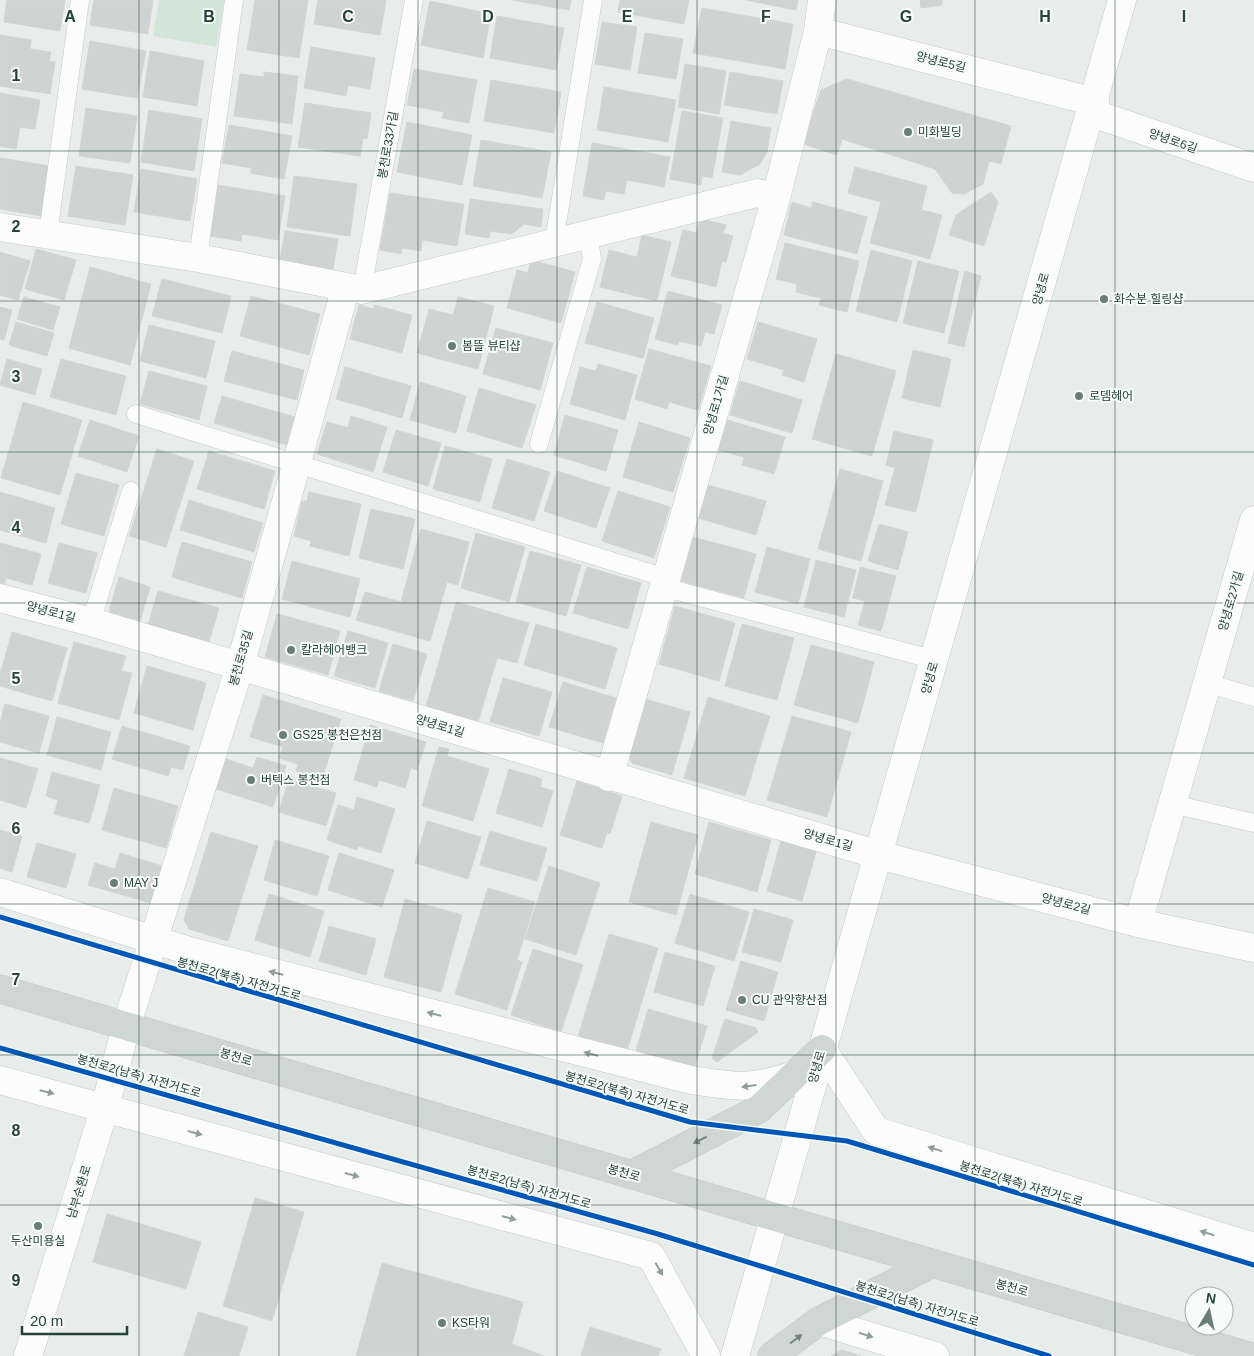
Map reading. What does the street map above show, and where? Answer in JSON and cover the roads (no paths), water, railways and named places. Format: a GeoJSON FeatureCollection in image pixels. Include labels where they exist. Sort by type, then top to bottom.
{"type":"FeatureCollection","features":[{"type":"Feature","properties":{"kind":"main road","name":"봉천로"},"geometry":{"type":"LineString","coordinates":[[0,989],[1248,1356]]}},
{"type":"Feature","properties":{"kind":"main road"},"geometry":{"type":"LineString","coordinates":[[630,1175],[759,1109],[822,1049]]}},
{"type":"Feature","properties":{"kind":"main road"},"geometry":{"type":"LineString","coordinates":[[772,1356],[819,1322],[931,1264]]}},
{"type":"Feature","properties":{"kind":"street"},"geometry":{"type":"LineString","coordinates":[[818,31],[822,0]]}},
{"type":"Feature","properties":{"kind":"street","name":"양녕로"},"geometry":{"type":"LineString","coordinates":[[736,1356],[822,1049],[1093,108],[1122,0]]}},
{"type":"Feature","properties":{"kind":"street","name":"양녕로5길"},"geometry":{"type":"LineString","coordinates":[[818,31],[1093,108]]}},
{"type":"Feature","properties":{"kind":"street","name":"양녕로1가길"},"geometry":{"type":"LineString","coordinates":[[609,776],[776,198],[818,31]]}},
{"type":"Feature","properties":{"kind":"street","name":"양녕로6길"},"geometry":{"type":"LineString","coordinates":[[1093,108],[1254,168]]}},
{"type":"Feature","properties":{"kind":"street"},"geometry":{"type":"LineString","coordinates":[[0,227],[198,258],[354,288],[757,193],[776,198]]}},
{"type":"Feature","properties":{"kind":"street","name":"봉천로35길"},"geometry":{"type":"LineString","coordinates":[[126,1027],[240,666],[297,463],[354,288]]}},
{"type":"Feature","properties":{"kind":"street","name":"양녕로2가길"},"geometry":{"type":"LineString","coordinates":[[1138,923],[1254,520]]}},
{"type":"Feature","properties":{"kind":"street","name":"양녕로1길"},"geometry":{"type":"LineString","coordinates":[[0,598],[91,622],[879,855]]}},
{"type":"Feature","properties":{"kind":"street","name":"양녕로2길"},"geometry":{"type":"LineString","coordinates":[[879,855],[1138,923],[1254,948]]}},
{"type":"Feature","properties":{"kind":"street"},"geometry":{"type":"LineString","coordinates":[[0,892],[193,952],[691,1080],[741,1088],[774,1083],[796,1074]]}},
{"type":"Feature","properties":{"kind":"street","name":"남부순환로"},"geometry":{"type":"LineString","coordinates":[[28,1356],[105,1107],[126,1027]]}},
{"type":"Feature","properties":{"kind":"street"},"geometry":{"type":"LineString","coordinates":[[822,1049],[876,1131],[1254,1247]]}},
{"type":"Feature","properties":{"kind":"street"},"geometry":{"type":"LineString","coordinates":[[0,1080],[651,1256],[706,1356]]}},
{"type":"Feature","properties":{"kind":"street"},"geometry":{"type":"LineString","coordinates":[[819,1322],[935,1356]]}},
{"type":"Feature","properties":{"kind":"lane"},"geometry":{"type":"LineString","coordinates":[[48,234],[80,0]]}},
{"type":"Feature","properties":{"kind":"lane"},"geometry":{"type":"LineString","coordinates":[[198,258],[234,0]]}},
{"type":"Feature","properties":{"kind":"lane","name":"봉천로33가길"},"geometry":{"type":"LineString","coordinates":[[354,288],[414,0]]}},
{"type":"Feature","properties":{"kind":"lane"},"geometry":{"type":"LineString","coordinates":[[554,242],[593,0]]}},
{"type":"Feature","properties":{"kind":"lane"},"geometry":{"type":"LineString","coordinates":[[539,444],[592,259],[588,234]]}},
{"type":"Feature","properties":{"kind":"lane"},"geometry":{"type":"LineString","coordinates":[[136,414],[297,463],[665,583],[935,660]]}},
{"type":"Feature","properties":{"kind":"lane"},"geometry":{"type":"LineString","coordinates":[[91,622],[131,491]]}},
{"type":"Feature","properties":{"kind":"lane"},"geometry":{"type":"LineString","coordinates":[[1208,683],[1254,697]]}},
{"type":"Feature","properties":{"kind":"lane"},"geometry":{"type":"LineString","coordinates":[[1172,804],[1254,823]]}},
{"type":"Feature","properties":{"kind":"place","name":"미화빌딩"},"geometry":{"type":"Point","coordinates":[908,132]}},
{"type":"Feature","properties":{"kind":"place","name":"화수분 힐링샵"},"geometry":{"type":"Point","coordinates":[1104,299]}},
{"type":"Feature","properties":{"kind":"place","name":"봄뜰 뷰티샵"},"geometry":{"type":"Point","coordinates":[452,346]}},
{"type":"Feature","properties":{"kind":"place","name":"로뎀헤어"},"geometry":{"type":"Point","coordinates":[1079,396]}},
{"type":"Feature","properties":{"kind":"place","name":"칼라헤어뱅크"},"geometry":{"type":"Point","coordinates":[291,650]}},
{"type":"Feature","properties":{"kind":"place","name":"GS25 봉천은천점"},"geometry":{"type":"Point","coordinates":[283,735]}},
{"type":"Feature","properties":{"kind":"place","name":"버텍스 봉천점"},"geometry":{"type":"Point","coordinates":[251,780]}},
{"type":"Feature","properties":{"kind":"place","name":"MAY J"},"geometry":{"type":"Point","coordinates":[114,883]}},
{"type":"Feature","properties":{"kind":"place","name":"CU 관악향산점"},"geometry":{"type":"Point","coordinates":[742,1000]}},
{"type":"Feature","properties":{"kind":"place","name":"두산미용실"},"geometry":{"type":"Point","coordinates":[38,1226]}},
{"type":"Feature","properties":{"kind":"place","name":"KS타워"},"geometry":{"type":"Point","coordinates":[442,1323]}}]}
